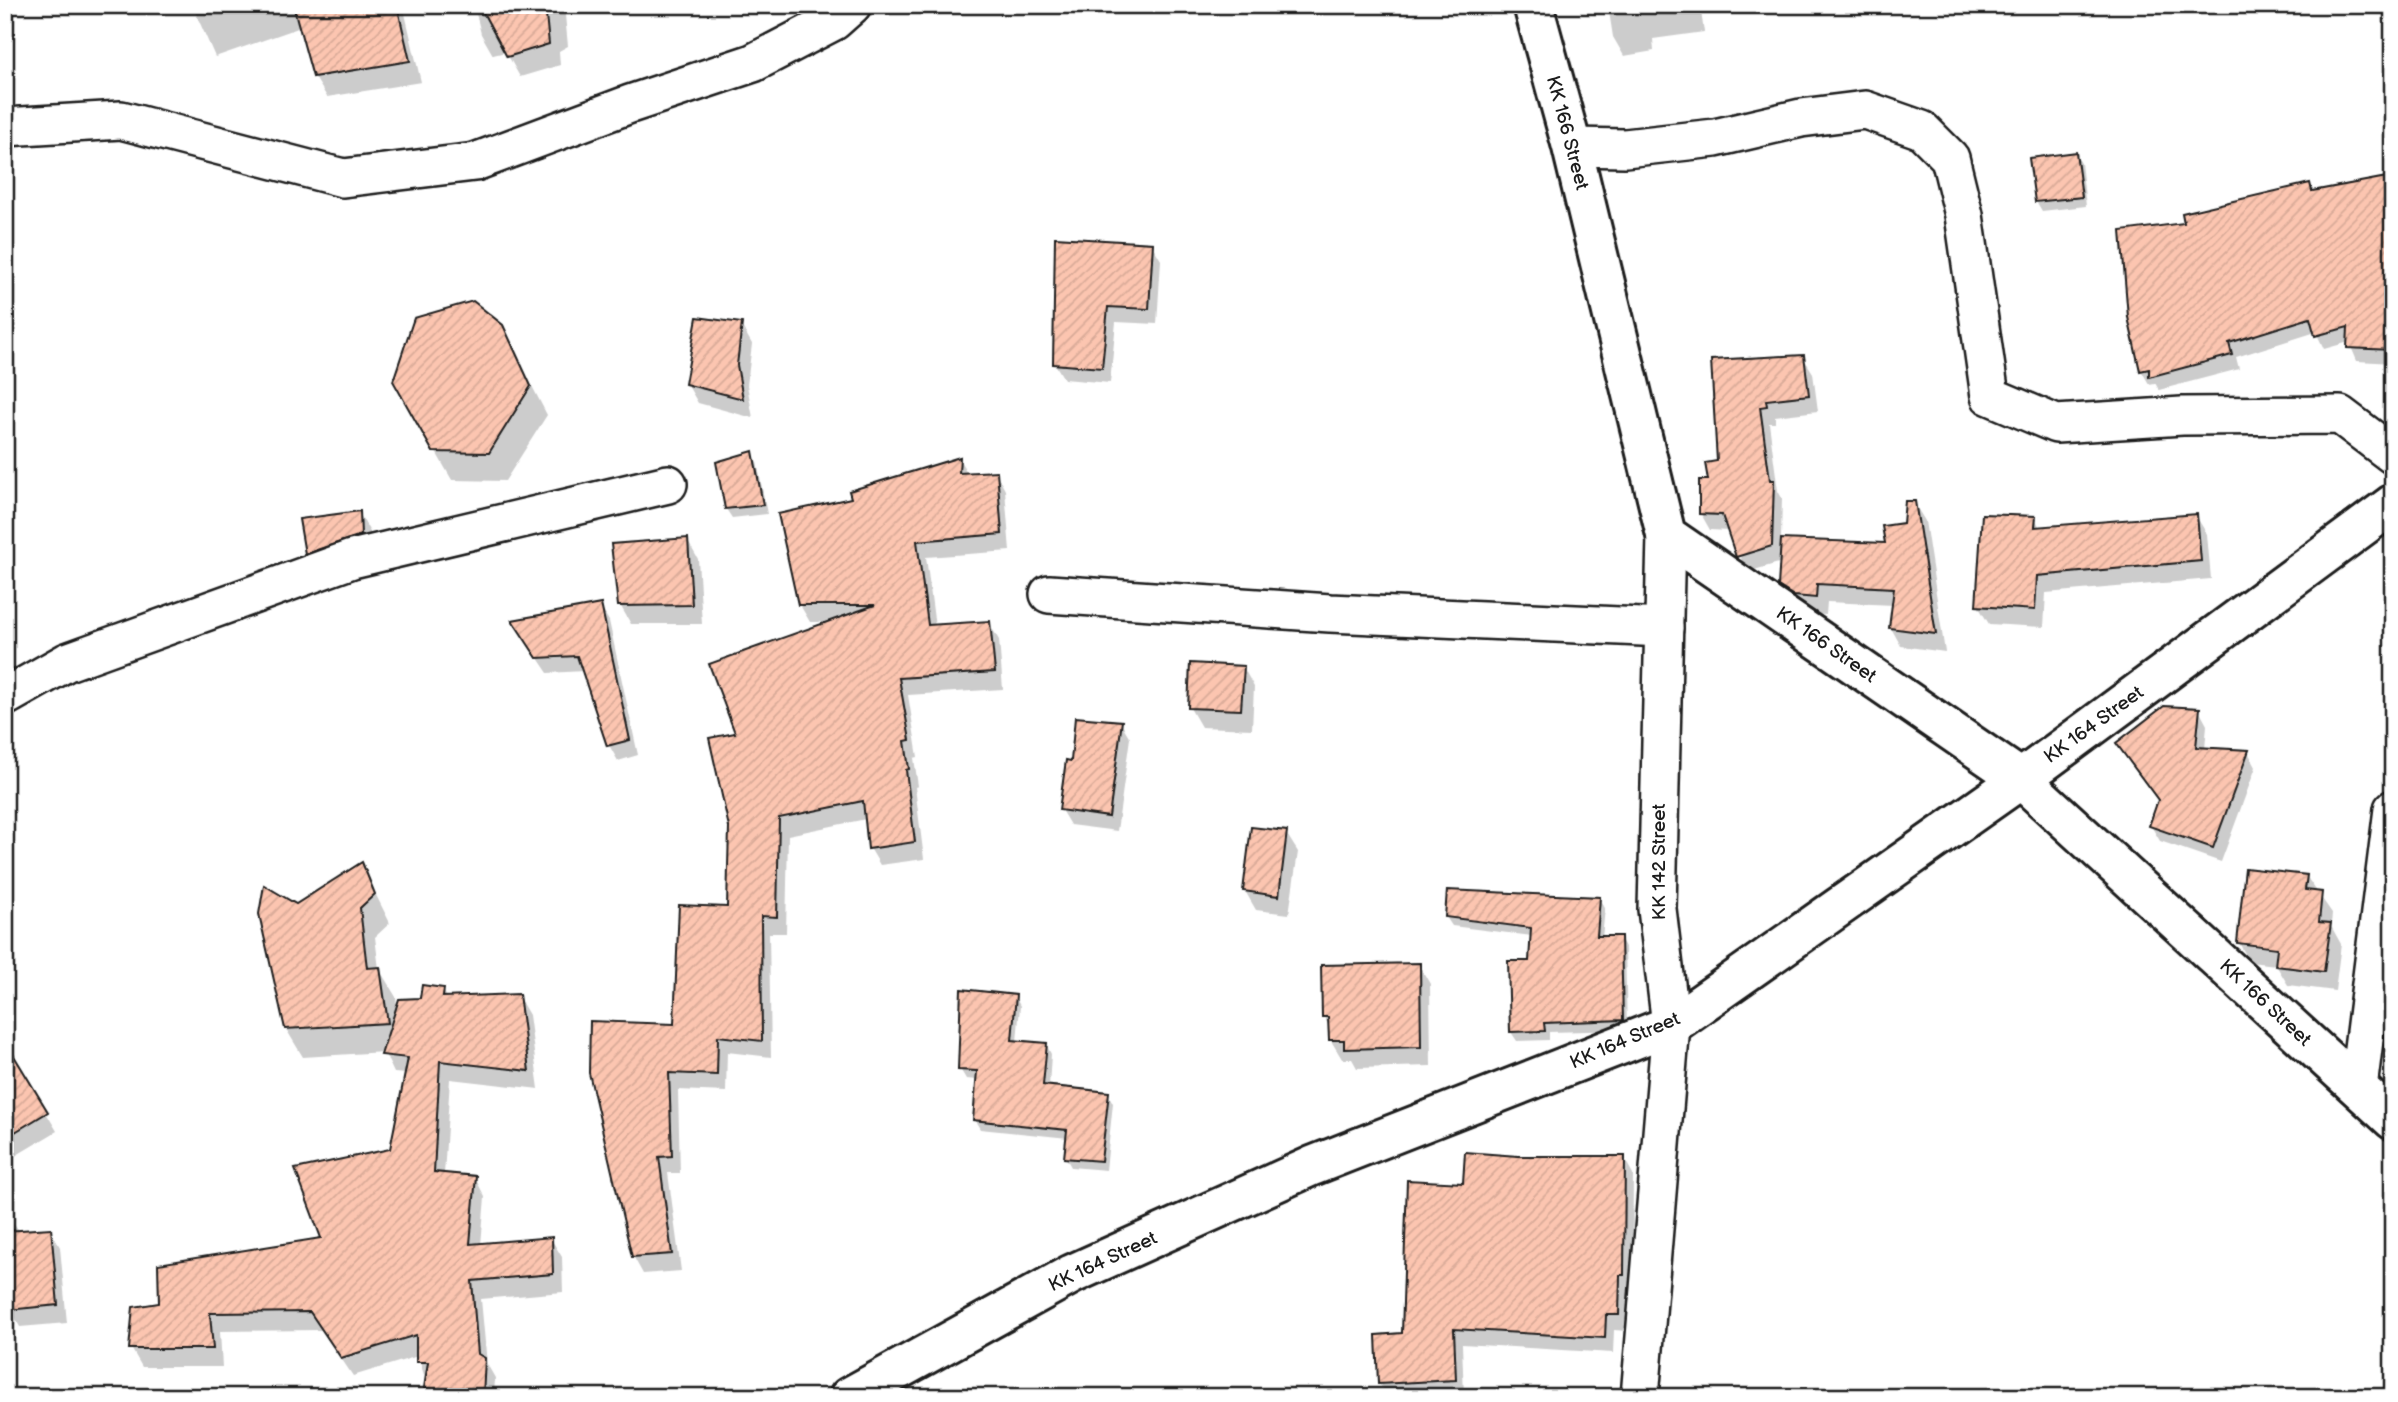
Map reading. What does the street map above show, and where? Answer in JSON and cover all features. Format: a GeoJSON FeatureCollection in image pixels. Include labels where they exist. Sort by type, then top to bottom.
{"type":"FeatureCollection","features":[{"type":"Feature","properties":{"kind":"main road","name":"KK 166 Street"},"geometry":{"type":"LineString","coordinates":[[1533,5],[1572,148],[1666,535],[2021,779],[2393,1120]]}},
{"type":"Feature","properties":{"kind":"main road","name":"KK 164 Street"},"geometry":{"type":"LineString","coordinates":[[849,1397],[1072,1274],[1312,1166],[1671,1026],[2021,779],[2393,504]]}},
{"type":"Feature","properties":{"kind":"street"},"geometry":{"type":"LineString","coordinates":[[5,127],[121,120],[343,178],[475,163],[630,104],[753,63],[834,21],[852,5]]}},
{"type":"Feature","properties":{"kind":"street"},"geometry":{"type":"LineString","coordinates":[[1572,148],[1625,148],[1715,138],[1801,118],[1865,110],[1922,130],[1950,158],[1953,169],[1964,215],[1990,396],[2056,424],[2182,416],[2340,415],[2393,455]]}},
{"type":"Feature","properties":{"kind":"street"},"geometry":{"type":"LineString","coordinates":[[5,697],[67,662],[352,559],[668,484]]}},
{"type":"Feature","properties":{"kind":"street","name":"KK 142 Street"},"geometry":{"type":"LineString","coordinates":[[1640,1397],[1671,1026],[1657,909],[1666,535]]}},
{"type":"Feature","properties":{"kind":"street"},"geometry":{"type":"LineString","coordinates":[[1049,594],[1330,613],[1664,628]]}},
{"type":"Feature","properties":{"kind":"street"},"geometry":{"type":"LineString","coordinates":[[2358,1088],[2393,809]]}},
{"type":"Feature","properties":{"kind":"building"},"geometry":{"type":"Polygon","coordinates":[[[293,5],[397,5],[410,61],[313,77],[293,5]]]}},
{"type":"Feature","properties":{"kind":"building"},"geometry":{"type":"Polygon","coordinates":[[[479,5],[545,5],[549,44],[507,57],[479,5]]]}},
{"type":"Feature","properties":{"kind":"building"},"geometry":{"type":"Polygon","coordinates":[[[2076,152],[2082,197],[2035,202],[2029,158],[2076,152]]]}},
{"type":"Feature","properties":{"kind":"building"},"geometry":{"type":"Polygon","coordinates":[[[2387,177],[2393,207],[2393,350],[2347,348],[2348,327],[2315,336],[2310,318],[2229,343],[2232,355],[2149,377],[2149,369],[2140,371],[2128,317],[2121,231],[2184,223],[2182,213],[2310,183],[2312,191],[2387,177]]]}},
{"type":"Feature","properties":{"kind":"building"},"geometry":{"type":"Polygon","coordinates":[[[1055,237],[1153,243],[1149,309],[1108,307],[1102,368],[1053,364],[1055,237]]]}},
{"type":"Feature","properties":{"kind":"building"},"geometry":{"type":"Polygon","coordinates":[[[473,301],[503,325],[531,386],[489,453],[433,452],[393,381],[414,318],[473,301]]]}},
{"type":"Feature","properties":{"kind":"building"},"geometry":{"type":"Polygon","coordinates":[[[697,317],[742,323],[737,365],[743,399],[685,384],[697,317]]]}},
{"type":"Feature","properties":{"kind":"building"},"geometry":{"type":"Polygon","coordinates":[[[1804,355],[1809,395],[1766,400],[1767,406],[1760,407],[1770,480],[1774,480],[1772,546],[1736,557],[1722,515],[1699,514],[1699,480],[1708,480],[1705,463],[1717,461],[1711,360],[1804,355]]]}},
{"type":"Feature","properties":{"kind":"building"},"geometry":{"type":"Polygon","coordinates":[[[753,451],[763,505],[725,509],[716,462],[753,451]]]}},
{"type":"Feature","properties":{"kind":"building"},"geometry":{"type":"Polygon","coordinates":[[[960,457],[959,473],[997,471],[1002,534],[917,541],[928,625],[990,621],[995,672],[899,678],[910,740],[905,741],[909,769],[906,770],[915,842],[868,849],[863,801],[779,818],[777,917],[761,916],[762,1041],[718,1036],[717,1075],[669,1073],[672,1156],[659,1157],[672,1254],[632,1257],[589,1073],[590,1021],[674,1024],[679,905],[727,907],[729,827],[709,738],[735,733],[709,664],[875,605],[798,605],[778,514],[851,498],[849,491],[960,457]]]}},
{"type":"Feature","properties":{"kind":"building"},"geometry":{"type":"Polygon","coordinates":[[[1905,501],[1915,501],[1936,634],[1889,628],[1894,588],[1817,584],[1816,598],[1794,596],[1778,586],[1781,539],[1885,543],[1882,526],[1903,523],[1905,501]]]}},
{"type":"Feature","properties":{"kind":"building"},"geometry":{"type":"Polygon","coordinates":[[[360,511],[361,535],[305,554],[299,519],[360,511]]]}},
{"type":"Feature","properties":{"kind":"building"},"geometry":{"type":"Polygon","coordinates":[[[1982,514],[2036,516],[2035,527],[2197,514],[2201,561],[2037,576],[2035,610],[1976,606],[1982,514]]]}},
{"type":"Feature","properties":{"kind":"building"},"geometry":{"type":"Polygon","coordinates":[[[688,538],[692,605],[618,606],[611,544],[688,538]]]}},
{"type":"Feature","properties":{"kind":"building"},"geometry":{"type":"Polygon","coordinates":[[[601,604],[630,740],[607,746],[577,656],[537,658],[512,620],[601,604]]]}},
{"type":"Feature","properties":{"kind":"building"},"geometry":{"type":"Polygon","coordinates":[[[1190,663],[1244,666],[1241,710],[1188,708],[1190,663]]]}},
{"type":"Feature","properties":{"kind":"building"},"geometry":{"type":"Polygon","coordinates":[[[2164,706],[2200,708],[2196,747],[2249,750],[2213,848],[2149,826],[2158,800],[2116,743],[2164,706]]]}},
{"type":"Feature","properties":{"kind":"building"},"geometry":{"type":"Polygon","coordinates":[[[1075,717],[1122,721],[1109,817],[1059,810],[1066,760],[1071,761],[1075,717]]]}},
{"type":"Feature","properties":{"kind":"building"},"geometry":{"type":"Polygon","coordinates":[[[1251,827],[1287,831],[1279,896],[1243,891],[1251,827]]]}},
{"type":"Feature","properties":{"kind":"building"},"geometry":{"type":"Polygon","coordinates":[[[362,862],[375,894],[360,908],[367,968],[380,967],[388,1023],[285,1029],[259,914],[264,885],[296,904],[362,862]]]}},
{"type":"Feature","properties":{"kind":"building"},"geometry":{"type":"Polygon","coordinates":[[[2245,868],[2307,875],[2305,890],[2322,892],[2319,922],[2331,923],[2324,972],[2275,966],[2277,948],[2237,943],[2245,868]]]}},
{"type":"Feature","properties":{"kind":"building"},"geometry":{"type":"Polygon","coordinates":[[[1447,890],[1600,897],[1597,936],[1621,936],[1623,1020],[1544,1023],[1545,1031],[1510,1032],[1508,961],[1529,961],[1531,928],[1445,917],[1447,890]]]}},
{"type":"Feature","properties":{"kind":"building"},"geometry":{"type":"Polygon","coordinates":[[[1420,963],[1421,1047],[1344,1049],[1344,1040],[1329,1040],[1328,1017],[1322,1017],[1321,965],[1420,963]]]}},
{"type":"Feature","properties":{"kind":"building"},"geometry":{"type":"Polygon","coordinates":[[[422,985],[444,988],[443,997],[519,994],[529,1071],[440,1061],[434,1172],[476,1176],[470,1244],[552,1237],[553,1274],[472,1281],[478,1354],[485,1358],[483,1397],[463,1397],[424,1388],[428,1362],[416,1362],[416,1335],[341,1358],[310,1312],[210,1313],[213,1349],[129,1349],[133,1307],[159,1303],[158,1264],[321,1238],[295,1169],[390,1149],[408,1058],[381,1055],[399,999],[420,998],[422,985]]]}},
{"type":"Feature","properties":{"kind":"building"},"geometry":{"type":"Polygon","coordinates":[[[961,989],[1016,995],[1012,1040],[1047,1043],[1043,1085],[1109,1092],[1101,1161],[1064,1158],[1067,1130],[973,1120],[977,1071],[958,1070],[961,989]]]}},
{"type":"Feature","properties":{"kind":"building"},"geometry":{"type":"Polygon","coordinates":[[[5,1041],[48,1112],[5,1138],[5,1041]]]}},
{"type":"Feature","properties":{"kind":"building"},"geometry":{"type":"Polygon","coordinates":[[[1465,1152],[1518,1156],[1625,1156],[1624,1275],[1620,1275],[1619,1315],[1606,1315],[1605,1338],[1454,1329],[1456,1380],[1378,1384],[1376,1335],[1402,1333],[1407,1180],[1463,1183],[1465,1152]]]}},
{"type":"Feature","properties":{"kind":"building"},"geometry":{"type":"Polygon","coordinates":[[[51,1228],[58,1305],[8,1310],[5,1231],[51,1228]]]}}]}
